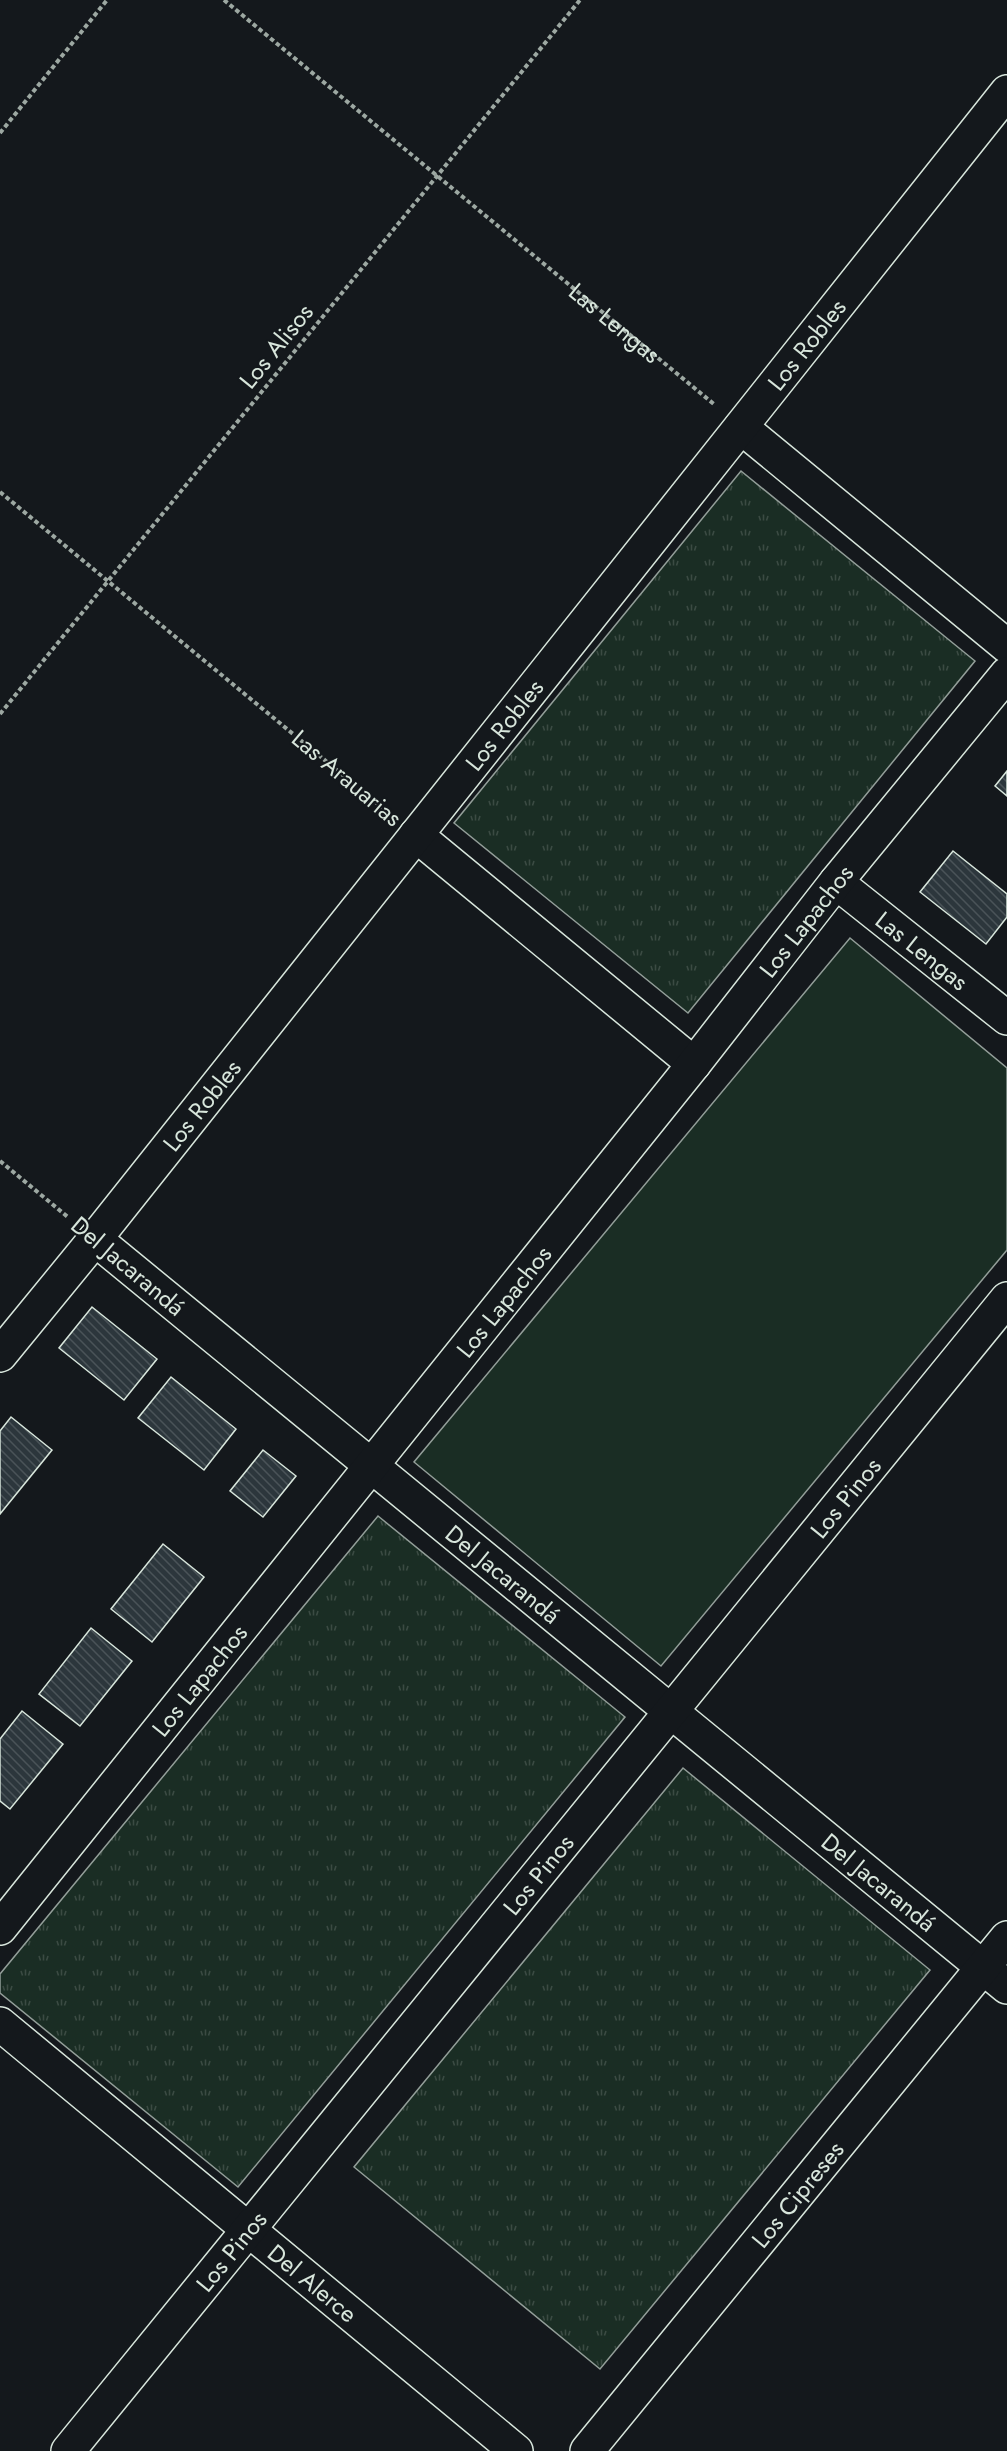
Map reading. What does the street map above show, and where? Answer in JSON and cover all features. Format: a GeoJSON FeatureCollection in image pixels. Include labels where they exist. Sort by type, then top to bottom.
{"type":"FeatureCollection","features":[{"type":"Feature","properties":{"kind":"street","name":"Los Robles"},"geometry":{"type":"LineString","coordinates":[[0,1355],[95,1239],[1007,92]]}},
{"type":"Feature","properties":{"kind":"street"},"geometry":{"type":"LineString","coordinates":[[741,427],[1007,646]]}},
{"type":"Feature","properties":{"kind":"street","name":"Los Lapachos"},"geometry":{"type":"LineString","coordinates":[[0,1928],[694,1064],[836,882],[1007,674]]}},
{"type":"Feature","properties":{"kind":"street","name":"Las Arauarias"},"geometry":{"type":"LineString","coordinates":[[416,835],[694,1064]]}},
{"type":"Feature","properties":{"kind":"street","name":"Las Lengas"},"geometry":{"type":"LineString","coordinates":[[836,882],[1007,1018]]}},
{"type":"Feature","properties":{"kind":"street","name":"Del Jacarandá"},"geometry":{"type":"LineString","coordinates":[[95,1239],[370,1467],[995,1977]]}},
{"type":"Feature","properties":{"kind":"street","name":"Los Pinos"},"geometry":{"type":"LineString","coordinates":[[68,2451],[1007,1299]]}},
{"type":"Feature","properties":{"kind":"street","name":"Los Cipreses"},"geometry":{"type":"LineString","coordinates":[[587,2451],[995,1977],[1007,1938]]}},
{"type":"Feature","properties":{"kind":"street","name":"Del Alerce"},"geometry":{"type":"LineString","coordinates":[[0,2024],[516,2451]]}},
{"type":"Feature","properties":{"kind":"path"},"geometry":{"type":"LineString","coordinates":[[0,133],[107,0]]}},
{"type":"Feature","properties":{"kind":"path","name":"Las Lengas"},"geometry":{"type":"LineString","coordinates":[[224,0],[741,427]]}},
{"type":"Feature","properties":{"kind":"path","name":"Los Alisos"},"geometry":{"type":"LineString","coordinates":[[0,714],[580,0]]}},
{"type":"Feature","properties":{"kind":"path","name":"Las Arauarias"},"geometry":{"type":"LineString","coordinates":[[0,492],[416,835]]}},
{"type":"Feature","properties":{"kind":"path","name":"Del Jacarandá"},"geometry":{"type":"LineString","coordinates":[[0,1161],[95,1239]]}},
{"type":"Feature","properties":{"kind":"green space"},"geometry":{"type":"Polygon","coordinates":[[[741,471],[975,661],[688,1013],[454,823],[741,471]]]}},
{"type":"Feature","properties":{"kind":"green space"},"geometry":{"type":"Polygon","coordinates":[[[850,938],[1007,1068],[1007,1250],[661,1666],[414,1462],[850,938]]]}},
{"type":"Feature","properties":{"kind":"green space"},"geometry":{"type":"Polygon","coordinates":[[[378,1516],[625,1717],[238,2187],[0,1993],[0,1974],[378,1516]]]}},
{"type":"Feature","properties":{"kind":"green space"},"geometry":{"type":"Polygon","coordinates":[[[683,1768],[930,1970],[600,2369],[354,2167],[683,1768]]]}},
{"type":"Feature","properties":{"kind":"building"},"geometry":{"type":"Polygon","coordinates":[[[1007,771],[1007,796],[995,786],[1007,771]]]}},
{"type":"Feature","properties":{"kind":"building"},"geometry":{"type":"Polygon","coordinates":[[[953,851],[1007,894],[1007,917],[986,944],[920,892],[953,851]]]}},
{"type":"Feature","properties":{"kind":"building"},"geometry":{"type":"Polygon","coordinates":[[[92,1307],[157,1359],[124,1400],[59,1348],[92,1307]]]}},
{"type":"Feature","properties":{"kind":"building"},"geometry":{"type":"Polygon","coordinates":[[[171,1377],[236,1429],[204,1470],[138,1418],[171,1377]]]}},
{"type":"Feature","properties":{"kind":"building"},"geometry":{"type":"Polygon","coordinates":[[[11,1417],[52,1450],[0,1514],[0,1431],[11,1417]]]}},
{"type":"Feature","properties":{"kind":"building"},"geometry":{"type":"Polygon","coordinates":[[[263,1450],[296,1476],[263,1517],[230,1491],[263,1450]]]}},
{"type":"Feature","properties":{"kind":"building"},"geometry":{"type":"Polygon","coordinates":[[[163,1544],[204,1577],[152,1642],[111,1609],[163,1544]]]}},
{"type":"Feature","properties":{"kind":"building"},"geometry":{"type":"Polygon","coordinates":[[[91,1628],[132,1661],[80,1726],[39,1694],[91,1628]]]}},
{"type":"Feature","properties":{"kind":"building"},"geometry":{"type":"Polygon","coordinates":[[[22,1711],[63,1744],[10,1809],[0,1801],[0,1739],[22,1711]]]}}]}
